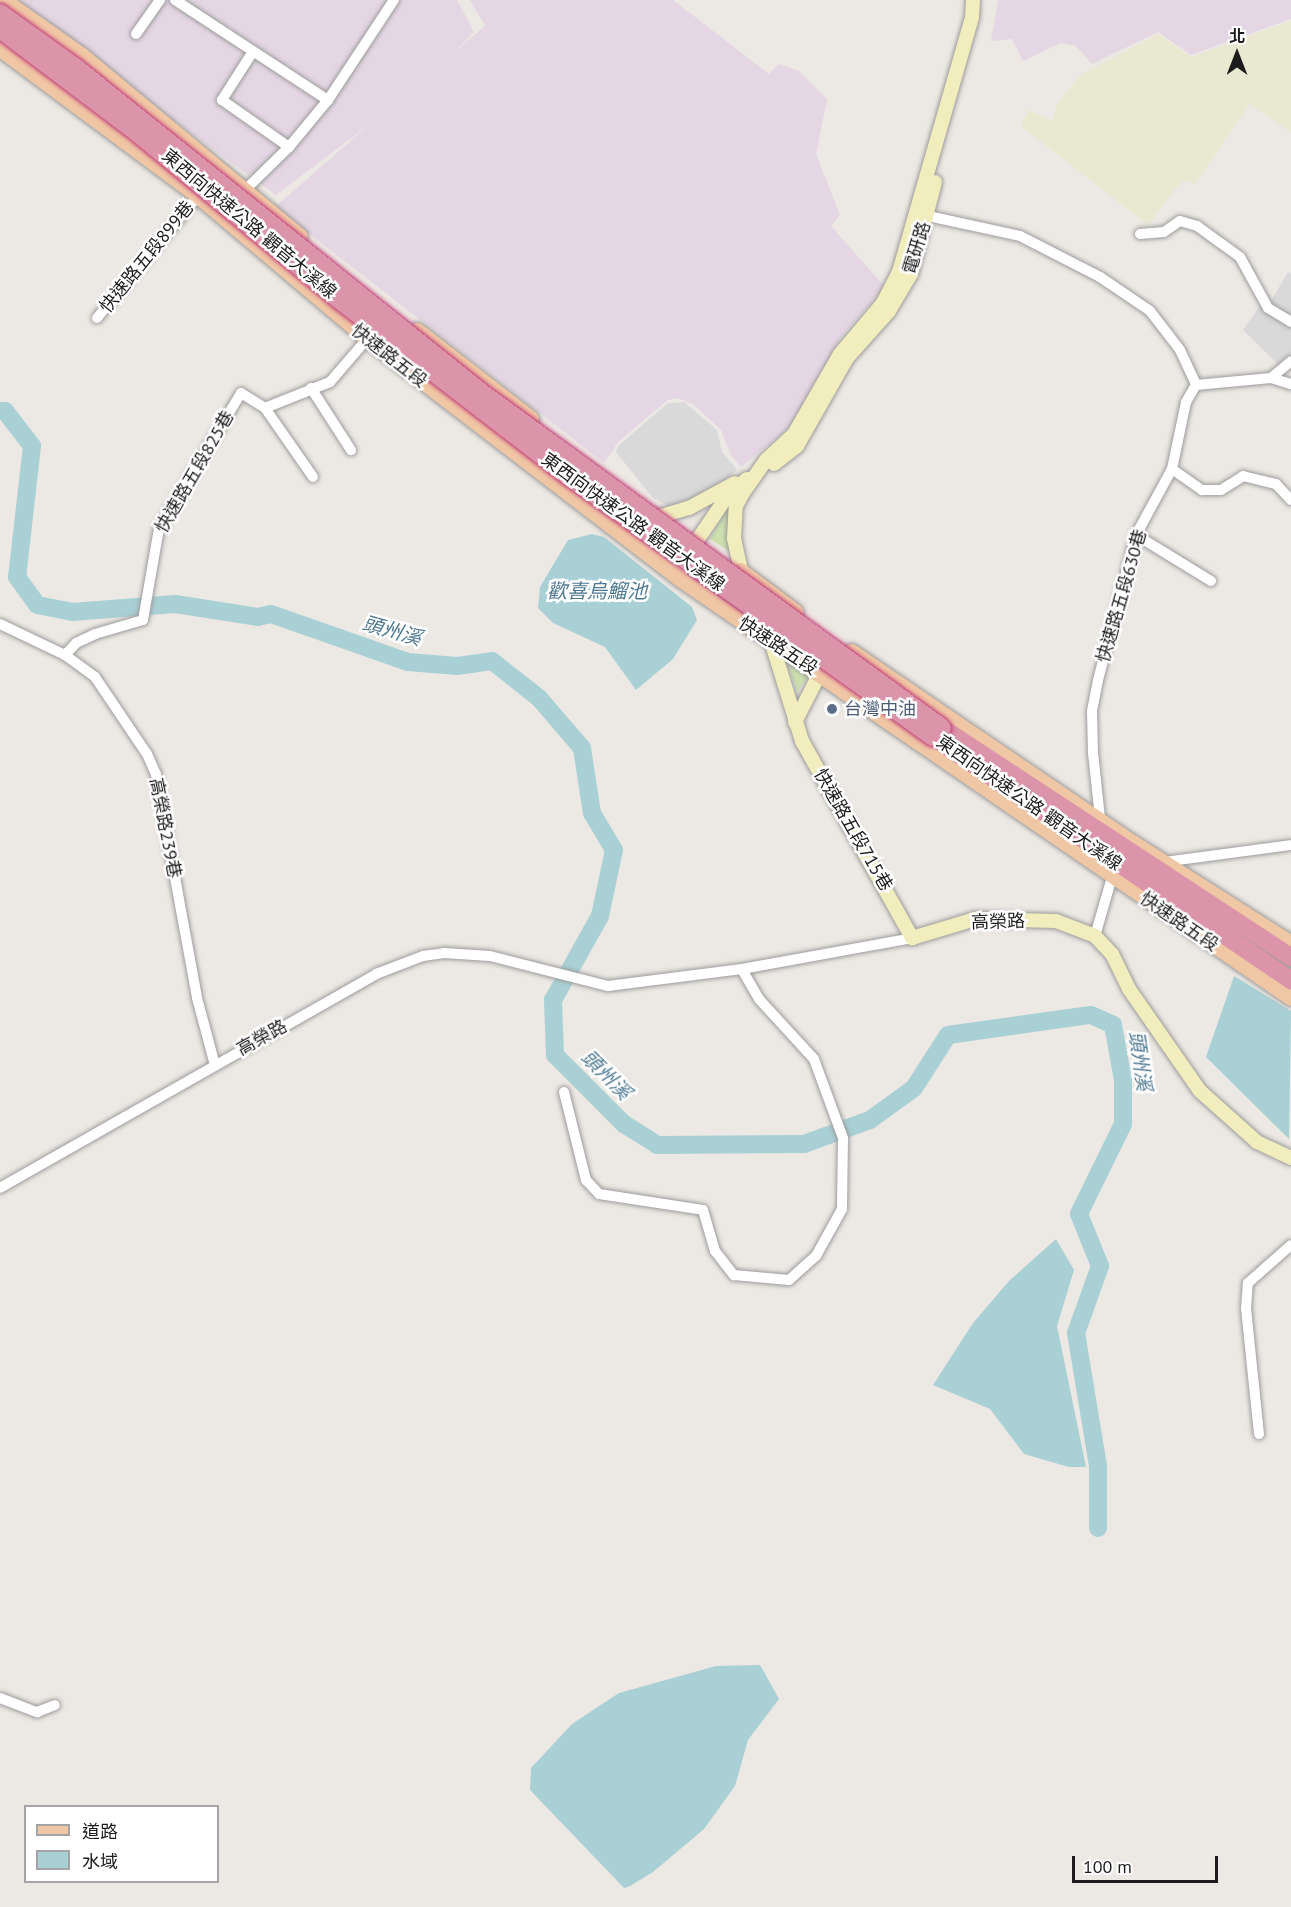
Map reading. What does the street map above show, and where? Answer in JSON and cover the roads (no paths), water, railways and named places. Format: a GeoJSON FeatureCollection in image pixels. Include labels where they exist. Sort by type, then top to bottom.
{"type":"FeatureCollection","features":[{"type":"Feature","properties":{"kind":"highway","name":"東西向快速公路 觀音大溪線"},"geometry":{"type":"LineString","coordinates":[[0,13],[75,67],[576,464],[999,767],[1291,956]]}},
{"type":"Feature","properties":{"kind":"highway","name":"東西向快速公路 觀音大溪線"},"geometry":{"type":"LineString","coordinates":[[0,29],[140,135],[338,298],[576,482],[878,699],[1291,980]]}},
{"type":"Feature","properties":{"kind":"highway"},"geometry":{"type":"LineString","coordinates":[[1226,901],[1291,956]]}},
{"type":"Feature","properties":{"kind":"highway"},"geometry":{"type":"LineString","coordinates":[[1193,932],[1291,980]]}},
{"type":"Feature","properties":{"kind":"main road","name":"快速路五段"},"geometry":{"type":"LineString","coordinates":[[4,0],[82,55],[352,280],[696,542],[741,571],[955,724],[1291,943]]}},
{"type":"Feature","properties":{"kind":"main road","name":"快速路五段"},"geometry":{"type":"LineString","coordinates":[[0,49],[198,196],[367,339],[677,577],[1291,998]]}},
{"type":"Feature","properties":{"kind":"street"},"geometry":{"type":"LineString","coordinates":[[136,34],[160,0]]}},
{"type":"Feature","properties":{"kind":"street"},"geometry":{"type":"LineString","coordinates":[[176,0],[252,53],[328,100]]}},
{"type":"Feature","properties":{"kind":"street"},"geometry":{"type":"LineString","coordinates":[[245,190],[289,147],[328,100],[394,0]]}},
{"type":"Feature","properties":{"kind":"street","name":"電研路"},"geometry":{"type":"LineString","coordinates":[[677,577],[696,542],[728,495],[797,446],[847,358],[889,311],[911,274],[921,215],[972,18],[973,0]]}},
{"type":"Feature","properties":{"kind":"street","name":"電研路"},"geometry":{"type":"LineString","coordinates":[[921,215],[981,16],[982,0]]}},
{"type":"Feature","properties":{"kind":"street"},"geometry":{"type":"LineString","coordinates":[[252,53],[222,100],[289,147]]}},
{"type":"Feature","properties":{"kind":"street","name":"快速路五段899巷"},"geometry":{"type":"LineString","coordinates":[[97,318],[198,196]]}},
{"type":"Feature","properties":{"kind":"street"},"geometry":{"type":"LineString","coordinates":[[921,215],[1020,236],[1100,277],[1150,311],[1180,350],[1197,385],[1271,378],[1291,384]]}},
{"type":"Feature","properties":{"kind":"street"},"geometry":{"type":"LineString","coordinates":[[1140,234],[1164,232],[1180,221],[1197,226],[1240,257],[1268,308],[1291,322]]}},
{"type":"Feature","properties":{"kind":"street"},"geometry":{"type":"LineString","coordinates":[[313,477],[265,408],[310,388],[330,382],[367,339]]}},
{"type":"Feature","properties":{"kind":"street"},"geometry":{"type":"LineString","coordinates":[[1271,378],[1291,361]]}},
{"type":"Feature","properties":{"kind":"street","name":"快速路五段630巷"},"geometry":{"type":"LineString","coordinates":[[1100,818],[1092,711],[1136,535],[1172,469],[1186,402],[1197,385]]}},
{"type":"Feature","properties":{"kind":"street"},"geometry":{"type":"LineString","coordinates":[[310,388],[351,450]]}},
{"type":"Feature","properties":{"kind":"street","name":"快速路五段825巷"},"geometry":{"type":"LineString","coordinates":[[64,655],[76,643],[95,634],[143,620],[159,528],[241,393],[265,408]]}},
{"type":"Feature","properties":{"kind":"street"},"geometry":{"type":"LineString","coordinates":[[1172,469],[1202,490],[1221,490],[1243,476],[1276,484],[1291,500]]}},
{"type":"Feature","properties":{"kind":"street"},"geometry":{"type":"LineString","coordinates":[[662,516],[689,508],[754,476]]}},
{"type":"Feature","properties":{"kind":"street","name":"電研路"},"geometry":{"type":"LineString","coordinates":[[741,571],[734,539],[736,506],[754,476]]}},
{"type":"Feature","properties":{"kind":"street"},"geometry":{"type":"LineString","coordinates":[[1136,535],[1211,581]]}},
{"type":"Feature","properties":{"kind":"street","name":"高榮路239巷"},"geometry":{"type":"LineString","coordinates":[[0,624],[64,655],[95,677],[116,704],[156,774],[197,998],[215,1065]]}},
{"type":"Feature","properties":{"kind":"street"},"geometry":{"type":"LineString","coordinates":[[795,722],[838,642]]}},
{"type":"Feature","properties":{"kind":"street","name":"快速路五段715巷"},"geometry":{"type":"LineString","coordinates":[[772,644],[795,722],[831,795],[912,938]]}},
{"type":"Feature","properties":{"kind":"street"},"geometry":{"type":"LineString","coordinates":[[1164,862],[1291,845]]}},
{"type":"Feature","properties":{"kind":"street"},"geometry":{"type":"LineString","coordinates":[[1095,936],[1112,877]]}},
{"type":"Feature","properties":{"kind":"street","name":"高榮路"},"geometry":{"type":"LineString","coordinates":[[0,1188],[376,974],[412,959],[466,954],[602,985],[742,969],[912,938],[975,919],[1056,921],[1095,936],[1112,954],[1130,990],[1200,1091],[1257,1142],[1291,1158]]}},
{"type":"Feature","properties":{"kind":"street"},"geometry":{"type":"LineString","coordinates":[[564,1092],[586,1180],[599,1194],[703,1210],[715,1251],[734,1275],[789,1280],[816,1256],[842,1209],[843,1138],[814,1059],[759,999],[742,969]]}},
{"type":"Feature","properties":{"kind":"street"},"geometry":{"type":"LineString","coordinates":[[1259,1434],[1246,1309],[1248,1283],[1291,1245]]}},
{"type":"Feature","properties":{"kind":"street"},"geometry":{"type":"LineString","coordinates":[[0,1698],[37,1712],[55,1705]]}},
{"type":"Feature","properties":{"kind":"water","name":"歡喜烏鰡池"},"geometry":{"type":"Polygon","coordinates":[[[592,534],[604,537],[692,607],[697,620],[673,659],[636,690],[605,647],[553,623],[538,608],[540,587],[568,540],[592,534]]]}},
{"type":"Feature","properties":{"kind":"water"},"geometry":{"type":"Polygon","coordinates":[[[1234,976],[1291,1011],[1289,1139],[1206,1057],[1234,976]]]}},
{"type":"Feature","properties":{"kind":"water"},"geometry":{"type":"Polygon","coordinates":[[[1056,1239],[1074,1270],[1057,1326],[1086,1467],[1069,1467],[1024,1454],[990,1409],[933,1385],[973,1323],[1009,1281],[1056,1239]]]}},
{"type":"Feature","properties":{"kind":"water"},"geometry":{"type":"Polygon","coordinates":[[[760,1665],[779,1699],[748,1740],[735,1786],[704,1829],[653,1872],[630,1886],[624,1888],[530,1790],[531,1768],[572,1724],[619,1693],[716,1666],[760,1665]]]}},
{"type":"Feature","properties":{"kind":"waterway","name":"頭州溪"},"geometry":{"type":"LineString","coordinates":[[0,411],[5,411],[32,446],[17,577],[37,605],[72,612],[175,604],[258,617],[271,614],[408,662],[457,666],[492,661],[539,698],[582,748],[592,813],[614,850],[600,916],[553,1000],[555,1055],[624,1124],[657,1145],[804,1144],[870,1120],[914,1088],[948,1035],[1091,1015],[1113,1025],[1123,1080],[1123,1124],[1079,1214],[1100,1266],[1076,1333],[1098,1466],[1098,1528]]}},
{"type":"Feature","properties":{"kind":"place","name":"台灣中油"},"geometry":{"type":"Point","coordinates":[832,709]}}]}
